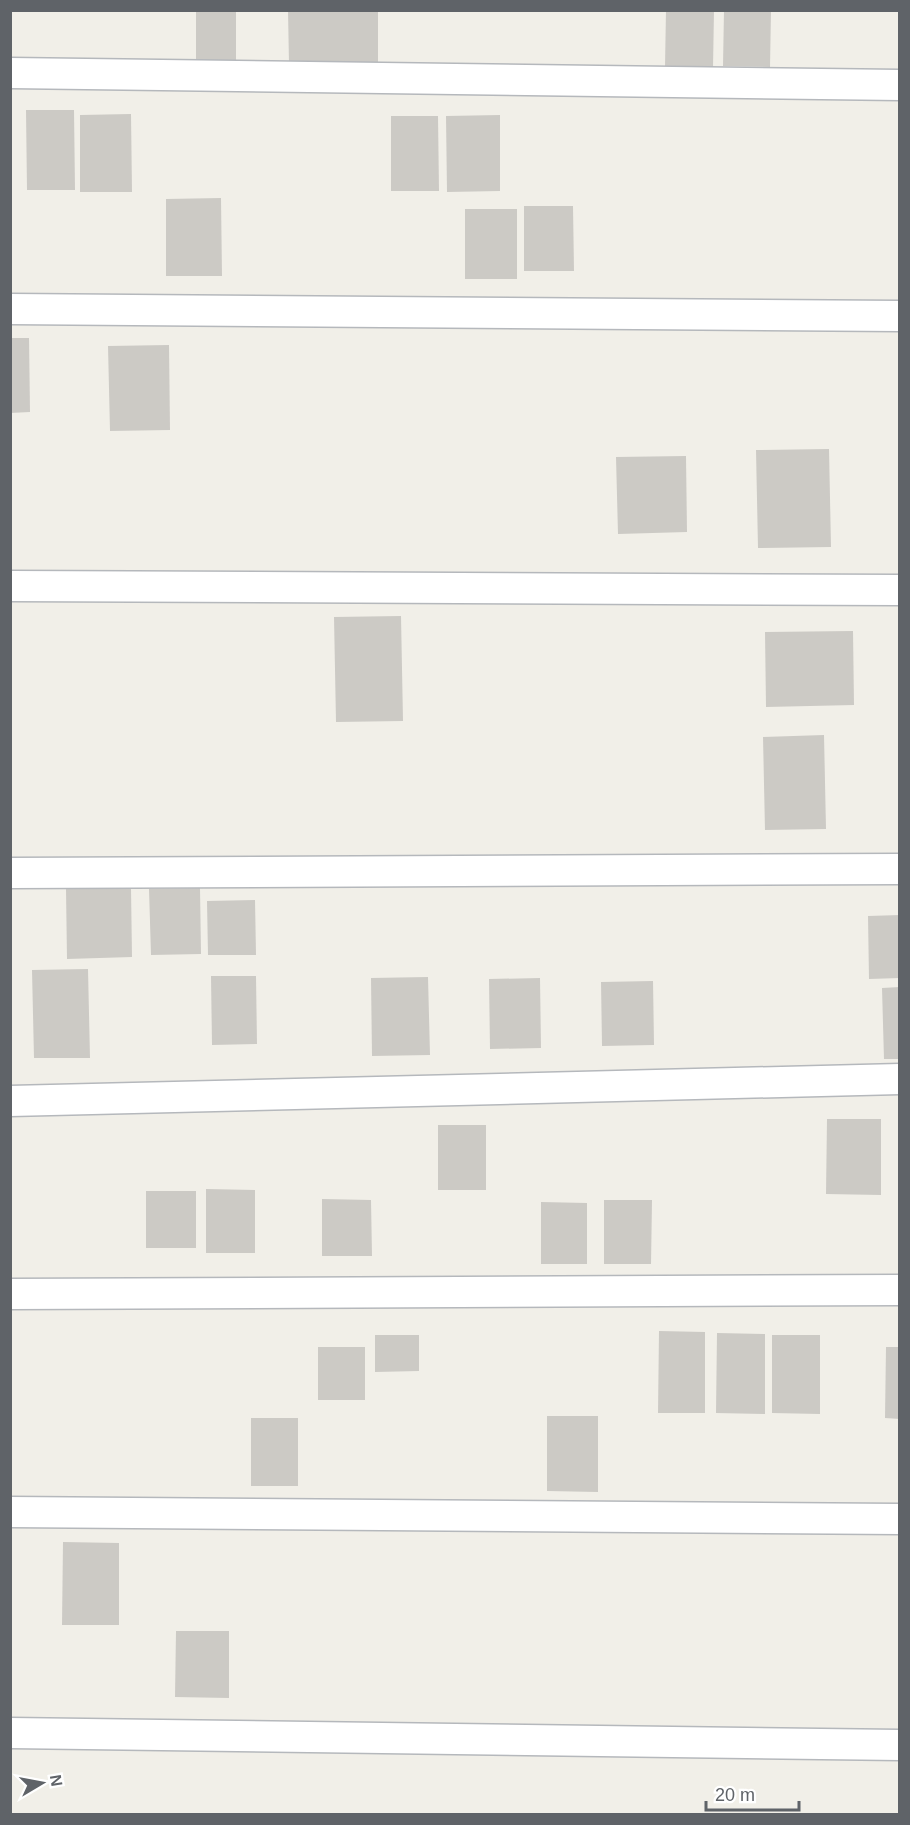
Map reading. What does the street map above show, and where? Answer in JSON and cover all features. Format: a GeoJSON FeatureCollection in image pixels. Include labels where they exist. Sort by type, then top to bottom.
{"type":"FeatureCollection","features":[{"type":"Feature","properties":{"kind":"street"},"geometry":{"type":"LineString","coordinates":[[10,73],[900,85]]}},
{"type":"Feature","properties":{"kind":"street"},"geometry":{"type":"LineString","coordinates":[[10,309],[900,316]]}},
{"type":"Feature","properties":{"kind":"street"},"geometry":{"type":"LineString","coordinates":[[10,586],[900,590]]}},
{"type":"Feature","properties":{"kind":"street"},"geometry":{"type":"LineString","coordinates":[[10,873],[900,869]]}},
{"type":"Feature","properties":{"kind":"street"},"geometry":{"type":"LineString","coordinates":[[10,1101],[900,1079]]}},
{"type":"Feature","properties":{"kind":"street"},"geometry":{"type":"LineString","coordinates":[[10,1293],[900,1290]]}},
{"type":"Feature","properties":{"kind":"street"},"geometry":{"type":"LineString","coordinates":[[10,1512],[900,1519]]}},
{"type":"Feature","properties":{"kind":"street"},"geometry":{"type":"LineString","coordinates":[[10,1733],[900,1745]]}},
{"type":"Feature","properties":{"kind":"building"},"geometry":{"type":"Polygon","coordinates":[[[196,10],[236,10],[236,65],[196,65],[196,10]]]}},
{"type":"Feature","properties":{"kind":"building"},"geometry":{"type":"Polygon","coordinates":[[[288,10],[378,10],[378,64],[289,64],[288,10]]]}},
{"type":"Feature","properties":{"kind":"building"},"geometry":{"type":"Polygon","coordinates":[[[666,10],[714,10],[713,68],[665,67],[666,10]]]}},
{"type":"Feature","properties":{"kind":"building"},"geometry":{"type":"Polygon","coordinates":[[[724,10],[771,10],[770,67],[723,66],[724,10]]]}},
{"type":"Feature","properties":{"kind":"building"},"geometry":{"type":"Polygon","coordinates":[[[26,110],[74,110],[75,190],[27,190],[26,110]]]}},
{"type":"Feature","properties":{"kind":"building"},"geometry":{"type":"Polygon","coordinates":[[[131,114],[132,192],[80,192],[80,115],[131,114]]]}},
{"type":"Feature","properties":{"kind":"building"},"geometry":{"type":"Polygon","coordinates":[[[500,115],[500,191],[447,192],[446,116],[500,115]]]}},
{"type":"Feature","properties":{"kind":"building"},"geometry":{"type":"Polygon","coordinates":[[[391,116],[438,116],[439,191],[391,191],[391,116]]]}},
{"type":"Feature","properties":{"kind":"building"},"geometry":{"type":"Polygon","coordinates":[[[221,198],[222,276],[166,276],[166,199],[221,198]]]}},
{"type":"Feature","properties":{"kind":"building"},"geometry":{"type":"Polygon","coordinates":[[[524,206],[573,206],[574,271],[524,271],[524,206]]]}},
{"type":"Feature","properties":{"kind":"building"},"geometry":{"type":"Polygon","coordinates":[[[465,209],[517,209],[517,279],[465,279],[465,209]]]}},
{"type":"Feature","properties":{"kind":"building"},"geometry":{"type":"Polygon","coordinates":[[[10,338],[29,338],[30,412],[10,413],[10,338]]]}},
{"type":"Feature","properties":{"kind":"building"},"geometry":{"type":"Polygon","coordinates":[[[169,345],[170,430],[110,431],[108,346],[169,345]]]}},
{"type":"Feature","properties":{"kind":"building"},"geometry":{"type":"Polygon","coordinates":[[[829,449],[831,547],[758,548],[756,450],[829,449]]]}},
{"type":"Feature","properties":{"kind":"building"},"geometry":{"type":"Polygon","coordinates":[[[686,456],[687,532],[618,534],[616,457],[686,456]]]}},
{"type":"Feature","properties":{"kind":"building"},"geometry":{"type":"Polygon","coordinates":[[[401,616],[403,721],[336,722],[334,617],[401,616]]]}},
{"type":"Feature","properties":{"kind":"building"},"geometry":{"type":"Polygon","coordinates":[[[853,631],[854,705],[766,707],[765,632],[853,631]]]}},
{"type":"Feature","properties":{"kind":"building"},"geometry":{"type":"Polygon","coordinates":[[[824,735],[826,829],[765,830],[763,737],[824,735]]]}},
{"type":"Feature","properties":{"kind":"building"},"geometry":{"type":"Polygon","coordinates":[[[131,888],[132,957],[67,959],[66,889],[131,888]]]}},
{"type":"Feature","properties":{"kind":"building"},"geometry":{"type":"Polygon","coordinates":[[[200,888],[201,954],[151,955],[149,889],[200,888]]]}},
{"type":"Feature","properties":{"kind":"building"},"geometry":{"type":"Polygon","coordinates":[[[255,900],[256,955],[208,955],[207,901],[255,900]]]}},
{"type":"Feature","properties":{"kind":"building"},"geometry":{"type":"Polygon","coordinates":[[[900,915],[900,978],[869,979],[868,916],[900,915]]]}},
{"type":"Feature","properties":{"kind":"building"},"geometry":{"type":"Polygon","coordinates":[[[88,969],[90,1058],[34,1058],[32,970],[88,969]]]}},
{"type":"Feature","properties":{"kind":"building"},"geometry":{"type":"Polygon","coordinates":[[[211,976],[256,976],[257,1044],[212,1045],[211,976]]]}},
{"type":"Feature","properties":{"kind":"building"},"geometry":{"type":"Polygon","coordinates":[[[428,977],[430,1055],[372,1056],[371,978],[428,977]]]}},
{"type":"Feature","properties":{"kind":"building"},"geometry":{"type":"Polygon","coordinates":[[[540,978],[541,1048],[490,1049],[489,979],[540,978]]]}},
{"type":"Feature","properties":{"kind":"building"},"geometry":{"type":"Polygon","coordinates":[[[653,981],[654,1045],[602,1046],[601,982],[653,981]]]}},
{"type":"Feature","properties":{"kind":"building"},"geometry":{"type":"Polygon","coordinates":[[[900,987],[900,1059],[884,1059],[882,988],[900,987]]]}},
{"type":"Feature","properties":{"kind":"building"},"geometry":{"type":"Polygon","coordinates":[[[827,1119],[881,1119],[881,1195],[826,1194],[827,1119]]]}},
{"type":"Feature","properties":{"kind":"building"},"geometry":{"type":"Polygon","coordinates":[[[438,1125],[486,1125],[486,1190],[438,1190],[438,1125]]]}},
{"type":"Feature","properties":{"kind":"building"},"geometry":{"type":"Polygon","coordinates":[[[206,1189],[255,1190],[255,1253],[206,1253],[206,1189]]]}},
{"type":"Feature","properties":{"kind":"building"},"geometry":{"type":"Polygon","coordinates":[[[146,1191],[196,1191],[196,1248],[146,1248],[146,1191]]]}},
{"type":"Feature","properties":{"kind":"building"},"geometry":{"type":"Polygon","coordinates":[[[322,1199],[371,1200],[372,1256],[322,1256],[322,1199]]]}},
{"type":"Feature","properties":{"kind":"building"},"geometry":{"type":"Polygon","coordinates":[[[604,1200],[652,1200],[651,1264],[604,1264],[604,1200]]]}},
{"type":"Feature","properties":{"kind":"building"},"geometry":{"type":"Polygon","coordinates":[[[541,1202],[587,1203],[587,1264],[541,1264],[541,1202]]]}},
{"type":"Feature","properties":{"kind":"building"},"geometry":{"type":"Polygon","coordinates":[[[659,1331],[705,1332],[705,1413],[658,1413],[659,1331]]]}},
{"type":"Feature","properties":{"kind":"building"},"geometry":{"type":"Polygon","coordinates":[[[717,1333],[765,1334],[765,1414],[716,1413],[717,1333]]]}},
{"type":"Feature","properties":{"kind":"building"},"geometry":{"type":"Polygon","coordinates":[[[375,1335],[419,1335],[419,1371],[375,1372],[375,1335]]]}},
{"type":"Feature","properties":{"kind":"building"},"geometry":{"type":"Polygon","coordinates":[[[772,1335],[820,1335],[820,1414],[772,1413],[772,1335]]]}},
{"type":"Feature","properties":{"kind":"building"},"geometry":{"type":"Polygon","coordinates":[[[318,1347],[365,1347],[365,1400],[318,1400],[318,1347]]]}},
{"type":"Feature","properties":{"kind":"building"},"geometry":{"type":"Polygon","coordinates":[[[886,1347],[900,1347],[900,1419],[885,1418],[886,1347]]]}},
{"type":"Feature","properties":{"kind":"building"},"geometry":{"type":"Polygon","coordinates":[[[547,1416],[598,1416],[598,1492],[547,1491],[547,1416]]]}},
{"type":"Feature","properties":{"kind":"building"},"geometry":{"type":"Polygon","coordinates":[[[251,1418],[298,1418],[298,1486],[251,1486],[251,1418]]]}},
{"type":"Feature","properties":{"kind":"building"},"geometry":{"type":"Polygon","coordinates":[[[63,1542],[119,1543],[119,1625],[62,1625],[63,1542]]]}},
{"type":"Feature","properties":{"kind":"building"},"geometry":{"type":"Polygon","coordinates":[[[176,1631],[229,1631],[229,1698],[175,1697],[176,1631]]]}}]}
